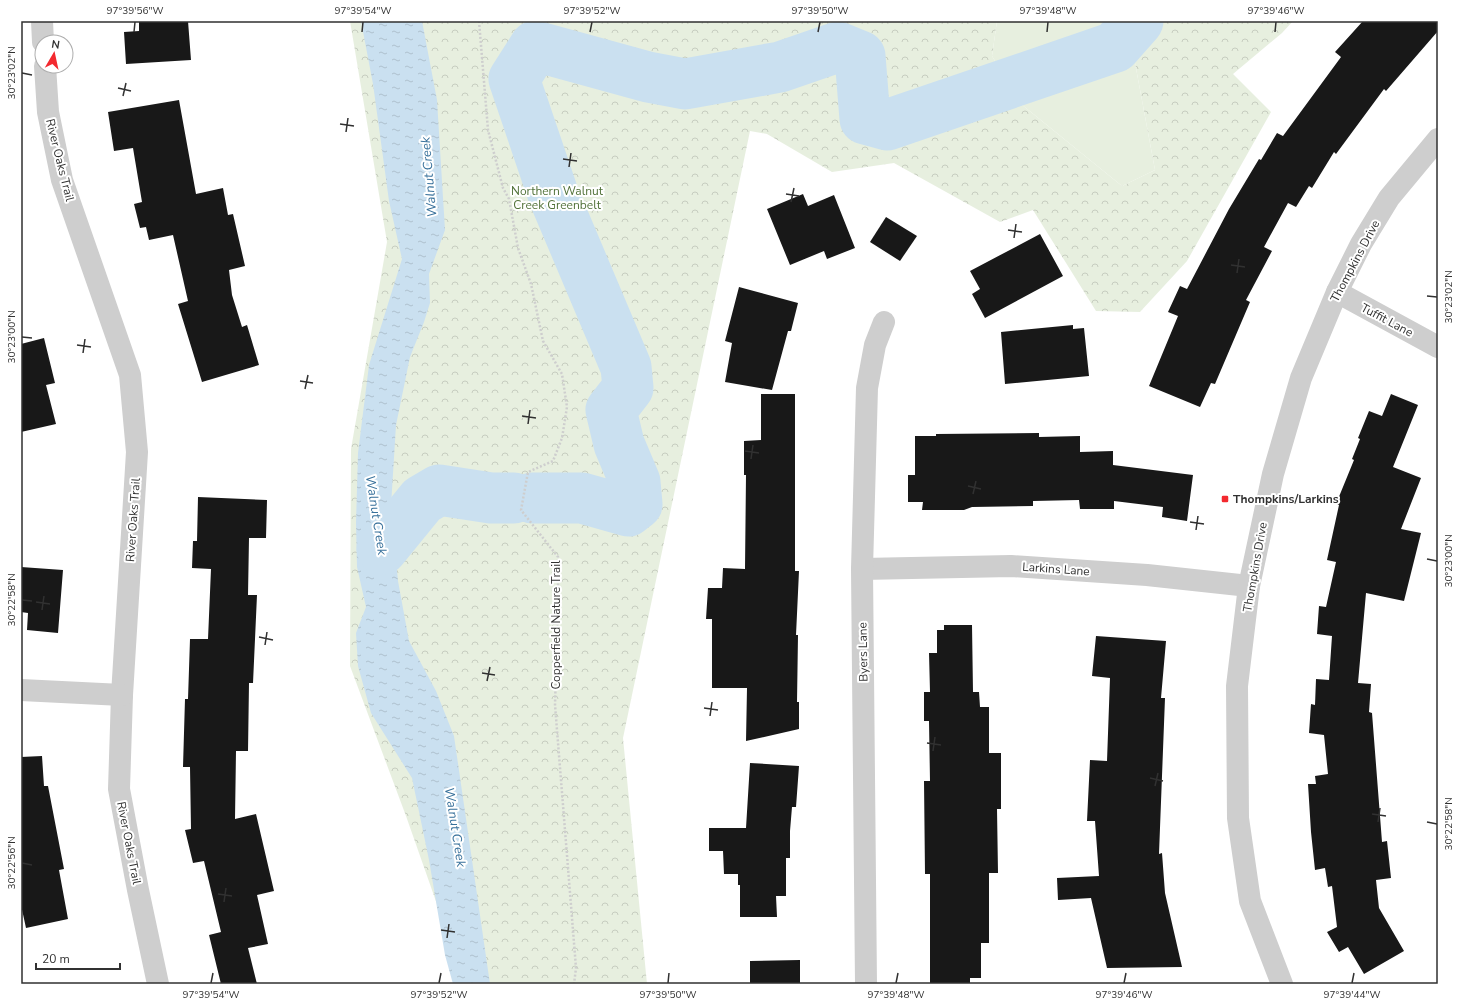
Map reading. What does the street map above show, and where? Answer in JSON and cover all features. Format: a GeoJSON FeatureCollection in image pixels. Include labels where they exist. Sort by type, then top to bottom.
{"type":"FeatureCollection","features":[{"type":"Feature","properties":{"kind":"street"},"geometry":{"type":"LineString","coordinates":[[42,21],[43,34]]}},
{"type":"Feature","properties":{"kind":"street","name":"River Oaks Trail"},"geometry":{"type":"LineString","coordinates":[[46,74],[48,112],[62,180],[130,375],[138,452],[122,695],[119,789],[158,984]]}},
{"type":"Feature","properties":{"kind":"street","name":"Thompkins Drive"},"geometry":{"type":"LineString","coordinates":[[1282,984],[1250,902],[1238,818],[1237,686],[1250,586],[1273,474],[1300,378],[1337,292],[1361,244],[1389,198],[1438,139]]}},
{"type":"Feature","properties":{"kind":"street","name":"Tuffit Lane"},"geometry":{"type":"LineString","coordinates":[[1337,292],[1438,347]]}},
{"type":"Feature","properties":{"kind":"street","name":"Byers Lane"},"geometry":{"type":"LineString","coordinates":[[866,984],[862,569],[867,388],[875,345],[884,322]]}},
{"type":"Feature","properties":{"kind":"street","name":"Larkins Lane"},"geometry":{"type":"LineString","coordinates":[[862,569],[1011,566],[1147,575],[1250,586]]}},
{"type":"Feature","properties":{"kind":"street"},"geometry":{"type":"LineString","coordinates":[[21,690],[122,695]]}},
{"type":"Feature","properties":{"kind":"path","name":"Copperfield Nature Trail"},"geometry":{"type":"LineString","coordinates":[[479,21],[488,130],[503,188],[509,199],[518,248],[531,284],[543,341],[562,374],[566,407],[562,438],[553,461],[528,472],[521,510],[558,557],[555,705],[576,968],[574,984]]}},
{"type":"Feature","properties":{"kind":"green space","name":"Northern Walnut Creek Greenbelt"},"geometry":{"type":"Polygon","coordinates":[[[350,21],[997,21],[992,56],[1021,104],[1122,186],[1155,170],[1132,47],[1112,21],[1293,21],[1282,33],[1233,74],[1271,112],[1187,261],[1140,312],[1096,311],[1033,210],[1000,222],[894,163],[832,172],[767,134],[750,131],[623,738],[647,984],[465,984],[406,816],[350,666],[351,449],[387,242],[350,21]]]}},
{"type":"Feature","properties":{"kind":"green space"},"geometry":{"type":"Polygon","coordinates":[[[997,21],[1112,21],[1132,47],[1155,170],[1122,186],[1021,104],[992,56],[997,21]]]}},
{"type":"Feature","properties":{"kind":"water","name":"Walnut Creek"},"geometry":{"type":"Polygon","coordinates":[[[361,21],[422,21],[437,100],[445,230],[429,274],[430,303],[410,357],[396,425],[391,506],[398,581],[409,641],[436,691],[454,736],[490,984],[453,984],[445,955],[429,860],[412,778],[371,713],[358,666],[356,633],[366,607],[357,567],[356,523],[358,453],[369,365],[402,259],[389,201],[373,84],[361,21]]]}},
{"type":"Feature","properties":{"kind":"building"},"geometry":{"type":"Polygon","coordinates":[[[139,21],[188,21],[191,60],[126,64],[124,32],[139,31],[139,21]]]}},
{"type":"Feature","properties":{"kind":"building"},"geometry":{"type":"Polygon","coordinates":[[[1363,21],[1438,21],[1438,31],[1386,91],[1384,89],[1336,154],[1334,152],[1312,188],[1309,186],[1296,207],[1288,203],[1264,247],[1272,251],[1246,300],[1250,302],[1215,384],[1211,383],[1200,407],[1149,386],[1178,316],[1168,312],[1180,286],[1187,289],[1229,209],[1259,159],[1261,160],[1277,133],[1283,136],[1341,57],[1335,52],[1363,21]]]}},
{"type":"Feature","properties":{"kind":"building"},"geometry":{"type":"Polygon","coordinates":[[[179,100],[196,194],[223,188],[228,215],[233,214],[245,266],[229,270],[232,295],[242,327],[247,325],[259,365],[202,382],[178,304],[188,301],[173,235],[149,240],[146,227],[140,228],[134,204],[142,202],[133,148],[114,151],[108,112],[179,100]]]}},
{"type":"Feature","properties":{"kind":"building"},"geometry":{"type":"Polygon","coordinates":[[[803,194],[808,206],[834,195],[855,248],[827,259],[824,251],[790,265],[767,209],[803,194]]]}},
{"type":"Feature","properties":{"kind":"building"},"geometry":{"type":"Polygon","coordinates":[[[886,217],[917,236],[900,261],[870,242],[886,217]]]}},
{"type":"Feature","properties":{"kind":"building"},"geometry":{"type":"Polygon","coordinates":[[[1040,234],[1063,276],[985,318],[972,294],[980,289],[970,271],[1040,234]]]}},
{"type":"Feature","properties":{"kind":"building"},"geometry":{"type":"Polygon","coordinates":[[[739,287],[798,303],[791,331],[788,331],[772,390],[725,382],[732,343],[725,341],[739,287]]]}},
{"type":"Feature","properties":{"kind":"building"},"geometry":{"type":"Polygon","coordinates":[[[1073,325],[1073,329],[1084,328],[1089,376],[1005,384],[1001,332],[1073,325]]]}},
{"type":"Feature","properties":{"kind":"building"},"geometry":{"type":"Polygon","coordinates":[[[44,338],[55,383],[46,385],[56,424],[21,432],[21,344],[44,338]]]}},
{"type":"Feature","properties":{"kind":"building"},"geometry":{"type":"Polygon","coordinates":[[[761,394],[795,394],[795,571],[799,571],[796,635],[798,635],[797,702],[799,702],[799,729],[746,741],[747,688],[712,688],[712,619],[706,619],[708,588],[722,588],[723,568],[745,569],[746,475],[744,475],[744,441],[761,440],[761,394]]]}},
{"type":"Feature","properties":{"kind":"building"},"geometry":{"type":"Polygon","coordinates":[[[1391,394],[1418,405],[1393,467],[1421,478],[1401,529],[1421,533],[1404,601],[1366,593],[1358,683],[1371,684],[1369,712],[1372,713],[1382,842],[1387,841],[1391,878],[1376,880],[1379,908],[1404,951],[1364,974],[1348,947],[1339,952],[1327,932],[1337,927],[1332,886],[1328,887],[1325,868],[1315,870],[1308,784],[1316,784],[1315,776],[1328,774],[1324,735],[1309,733],[1311,704],[1315,705],[1316,679],[1329,680],[1332,636],[1317,634],[1319,606],[1326,607],[1336,562],[1327,560],[1339,505],[1336,504],[1354,460],[1352,459],[1360,439],[1358,438],[1369,411],[1382,416],[1391,394]]]}},
{"type":"Feature","properties":{"kind":"building"},"geometry":{"type":"Polygon","coordinates":[[[1039,433],[1039,437],[1080,436],[1080,452],[1113,451],[1113,465],[1193,475],[1187,521],[1162,517],[1163,507],[1114,501],[1114,509],[1080,509],[1079,500],[1033,501],[1033,506],[972,507],[964,510],[922,510],[923,502],[908,502],[908,475],[915,475],[915,436],[936,436],[936,434],[1039,433]]]}},
{"type":"Feature","properties":{"kind":"building"},"geometry":{"type":"Polygon","coordinates":[[[198,497],[267,500],[266,538],[249,538],[248,595],[257,595],[253,683],[249,683],[248,751],[236,751],[235,819],[256,814],[274,891],[257,895],[268,944],[248,948],[257,984],[221,984],[209,935],[221,932],[204,861],[193,863],[185,830],[191,829],[190,767],[183,767],[185,699],[188,699],[190,639],[208,639],[211,569],[192,568],[193,541],[197,541],[198,497]]]}},
{"type":"Feature","properties":{"kind":"building"},"geometry":{"type":"Polygon","coordinates":[[[21,567],[63,570],[58,633],[27,630],[28,613],[21,612],[21,567]]]}},
{"type":"Feature","properties":{"kind":"building"},"geometry":{"type":"Polygon","coordinates":[[[944,625],[972,625],[973,692],[979,692],[980,707],[989,707],[989,753],[1001,753],[1001,809],[997,809],[998,873],[989,873],[989,943],[981,943],[981,978],[970,978],[970,984],[930,984],[930,874],[925,874],[924,781],[930,781],[929,721],[924,721],[924,692],[930,692],[929,653],[937,653],[937,630],[944,630],[944,625]]]}},
{"type":"Feature","properties":{"kind":"building"},"geometry":{"type":"Polygon","coordinates":[[[1096,636],[1166,641],[1161,698],[1165,698],[1159,854],[1162,853],[1165,893],[1182,967],[1107,968],[1091,898],[1058,900],[1057,878],[1099,876],[1095,821],[1087,821],[1090,760],[1107,761],[1110,678],[1092,676],[1096,636]]]}},
{"type":"Feature","properties":{"kind":"building"},"geometry":{"type":"Polygon","coordinates":[[[42,756],[44,786],[48,786],[64,869],[59,870],[68,919],[26,928],[21,905],[21,757],[42,756]]]}},
{"type":"Feature","properties":{"kind":"building"},"geometry":{"type":"Polygon","coordinates":[[[750,763],[799,766],[796,807],[792,807],[790,858],[786,858],[786,896],[776,896],[777,917],[740,917],[740,885],[738,885],[738,874],[724,874],[723,851],[709,851],[709,828],[746,828],[750,763]]]}},
{"type":"Feature","properties":{"kind":"building"},"geometry":{"type":"Polygon","coordinates":[[[800,960],[800,984],[750,984],[750,961],[800,960]]]}},
{"type":"Feature","properties":{"kind":"waterway"},"geometry":{"type":"LineString","coordinates":[[532,498],[582,498],[628,511],[637,504],[635,482],[619,444],[611,410],[628,388],[626,367],[553,194],[514,79],[535,46],[648,77],[685,84],[780,67],[838,47],[860,56],[865,119],[887,125],[1115,47],[1138,21]]}},
{"type":"Feature","properties":{"kind":"waterway","name":"Walnut Creek"},"geometry":{"type":"LineString","coordinates":[[382,549],[422,500],[439,490],[491,498],[514,498]]}},
{"type":"Feature","properties":{"kind":"place","name":"Thompkins/Larkins"},"geometry":{"type":"Point","coordinates":[1225,499]}}]}
